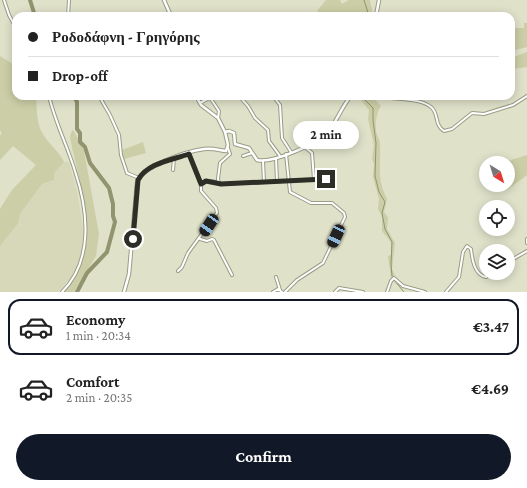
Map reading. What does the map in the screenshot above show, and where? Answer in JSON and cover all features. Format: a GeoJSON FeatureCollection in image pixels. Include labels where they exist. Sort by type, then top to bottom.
{"type":"FeatureCollection","features":[{"type":"Feature","properties":{"kind":"main road"},"geometry":{"type":"LineString","coordinates":[[164,0],[169,12]]}},
{"type":"Feature","properties":{"kind":"main road"},"geometry":{"type":"LineString","coordinates":[[377,12],[379,0]]}},
{"type":"Feature","properties":{"kind":"main road"},"geometry":{"type":"LineString","coordinates":[[124,292],[129,274],[137,183],[139,178],[156,165],[174,158],[205,149],[224,151],[228,148],[225,132],[218,118],[198,100]]}},
{"type":"Feature","properties":{"kind":"main road"},"geometry":{"type":"LineString","coordinates":[[225,132],[233,132],[235,144],[247,147],[256,159],[263,161],[276,158],[303,147],[327,133],[348,100]]}},
{"type":"Feature","properties":{"kind":"street"},"geometry":{"type":"LineString","coordinates":[[4,0],[12,21]]}},
{"type":"Feature","properties":{"kind":"street"},"geometry":{"type":"LineString","coordinates":[[68,12],[69,0]]}},
{"type":"Feature","properties":{"kind":"street"},"geometry":{"type":"LineString","coordinates":[[405,100],[430,106],[435,112],[439,127],[444,131],[452,129],[472,113],[481,114],[505,108],[527,96]]}},
{"type":"Feature","properties":{"kind":"street"},"geometry":{"type":"LineString","coordinates":[[50,100],[57,124],[76,171],[83,208],[85,231],[85,248],[81,262],[74,277],[62,292]]}},
{"type":"Feature","properties":{"kind":"street"},"geometry":{"type":"LineString","coordinates":[[101,100],[119,135],[121,155],[127,173],[139,178]]}},
{"type":"Feature","properties":{"kind":"street"},"geometry":{"type":"LineString","coordinates":[[200,103],[206,100]]}},
{"type":"Feature","properties":{"kind":"street"},"geometry":{"type":"LineString","coordinates":[[213,100],[219,111],[218,118]]}},
{"type":"Feature","properties":{"kind":"street"},"geometry":{"type":"LineString","coordinates":[[243,100],[255,118],[268,130],[269,141],[280,156]]}},
{"type":"Feature","properties":{"kind":"street"},"geometry":{"type":"LineString","coordinates":[[276,100],[280,108],[282,138],[290,152]]}},
{"type":"Feature","properties":{"kind":"street"},"geometry":{"type":"LineString","coordinates":[[303,147],[312,153],[314,179]]}},
{"type":"Feature","properties":{"kind":"street"},"geometry":{"type":"LineString","coordinates":[[218,182],[220,163],[230,155],[228,148]]}},
{"type":"Feature","properties":{"kind":"street"},"geometry":{"type":"LineString","coordinates":[[243,156],[252,153]]}},
{"type":"Feature","properties":{"kind":"street"},"geometry":{"type":"LineString","coordinates":[[178,271],[218,211],[203,195],[201,191],[201,184],[189,154]]}},
{"type":"Feature","properties":{"kind":"street"},"geometry":{"type":"LineString","coordinates":[[273,292],[280,290],[284,292],[296,280],[323,263],[345,217],[344,213],[332,203],[314,203],[291,193],[289,189],[286,154]]}},
{"type":"Feature","properties":{"kind":"street"},"geometry":{"type":"LineString","coordinates":[[173,170],[174,158]]}},
{"type":"Feature","properties":{"kind":"street"},"geometry":{"type":"LineString","coordinates":[[276,158],[277,181]]}},
{"type":"Feature","properties":{"kind":"street"},"geometry":{"type":"LineString","coordinates":[[263,161],[264,182]]}},
{"type":"Feature","properties":{"kind":"street"},"geometry":{"type":"LineString","coordinates":[[201,184],[206,181],[218,182],[221,184],[326,179]]}},
{"type":"Feature","properties":{"kind":"street"},"geometry":{"type":"LineString","coordinates":[[200,239],[207,241],[212,239],[214,240],[232,275]]}},
{"type":"Feature","properties":{"kind":"street"},"geometry":{"type":"LineString","coordinates":[[446,292],[459,277],[462,258],[467,246],[472,249],[472,261],[479,272]]}},
{"type":"Feature","properties":{"kind":"street"},"geometry":{"type":"LineString","coordinates":[[515,258],[527,251]]}},
{"type":"Feature","properties":{"kind":"street"},"geometry":{"type":"LineString","coordinates":[[276,277],[280,290]]}},
{"type":"Feature","properties":{"kind":"street"},"geometry":{"type":"LineString","coordinates":[[387,292],[390,281],[394,278],[404,286],[425,292]]}},
{"type":"Feature","properties":{"kind":"street"},"geometry":{"type":"LineString","coordinates":[[335,292],[339,288],[363,292]]}},
{"type":"Feature","properties":{"kind":"shaded area"},"geometry":{"type":"Polygon","coordinates":[[[326,0],[340,0],[342,4],[349,0],[370,0],[372,12],[318,12],[317,11],[326,0]]]}},
{"type":"Feature","properties":{"kind":"shaded area"},"geometry":{"type":"Polygon","coordinates":[[[524,23],[527,23],[527,47],[515,50],[515,28],[524,28],[524,23]]]}},
{"type":"Feature","properties":{"kind":"shaded area"},"geometry":{"type":"Polygon","coordinates":[[[527,52],[527,67],[515,68],[515,56],[527,52]]]}},
{"type":"Feature","properties":{"kind":"shaded area"},"geometry":{"type":"Polygon","coordinates":[[[0,56],[12,64],[12,100],[36,100],[39,126],[45,138],[64,162],[54,173],[54,180],[42,184],[20,214],[18,224],[0,246],[0,209],[12,190],[36,165],[13,146],[0,160],[0,135],[2,134],[0,130],[0,56]]]}},
{"type":"Feature","properties":{"kind":"shaded area"},"geometry":{"type":"Polygon","coordinates":[[[361,100],[376,100],[381,106],[377,114],[376,132],[380,144],[380,178],[387,199],[384,212],[388,217],[387,229],[395,243],[392,269],[395,276],[391,278],[388,256],[391,255],[391,242],[382,231],[382,217],[378,209],[379,199],[373,177],[374,164],[372,159],[374,145],[368,119],[369,110],[361,100]]]}},
{"type":"Feature","properties":{"kind":"shaded area"},"geometry":{"type":"Polygon","coordinates":[[[72,130],[74,131],[84,151],[99,234],[96,256],[74,292],[64,292],[77,274],[84,256],[87,237],[84,197],[70,137],[72,130]]]}},
{"type":"Feature","properties":{"kind":"shaded area"},"geometry":{"type":"Polygon","coordinates":[[[143,142],[146,153],[124,159],[122,150],[143,142]]]}},
{"type":"Feature","properties":{"kind":"shaded area"},"geometry":{"type":"Polygon","coordinates":[[[527,155],[527,175],[515,184],[515,159],[527,155]]]}},
{"type":"Feature","properties":{"kind":"shaded area"},"geometry":{"type":"Polygon","coordinates":[[[64,162],[69,162],[77,191],[84,233],[81,256],[74,274],[58,292],[0,292],[0,246],[18,225],[20,214],[42,184],[54,180],[54,173],[64,162]]]}},
{"type":"Feature","properties":{"kind":"waterway"},"geometry":{"type":"LineString","coordinates":[[30,0],[34,12]]}},
{"type":"Feature","properties":{"kind":"waterway"},"geometry":{"type":"LineString","coordinates":[[364,0],[368,12]]}},
{"type":"Feature","properties":{"kind":"waterway"},"geometry":{"type":"LineString","coordinates":[[76,100],[77,129],[80,133],[80,142],[85,147],[90,163],[109,188],[115,222],[107,252],[87,273],[77,292]]}},
{"type":"Feature","properties":{"kind":"waterway"},"geometry":{"type":"LineString","coordinates":[[365,100],[373,108],[376,143],[375,176],[379,192],[385,202],[382,213],[385,229],[392,242],[392,276]]}},
{"type":"Feature","properties":{"kind":"waterway"},"geometry":{"type":"LineString","coordinates":[[394,280],[404,292]]}},
{"type":"Feature","properties":{"kind":"route"},"geometry":{"type":"LineString","coordinates":[[133,239],[137,183],[139,178],[156,165],[178,157],[189,154],[201,184],[206,181],[218,182],[221,184],[299,179],[326,179]]}}]}
